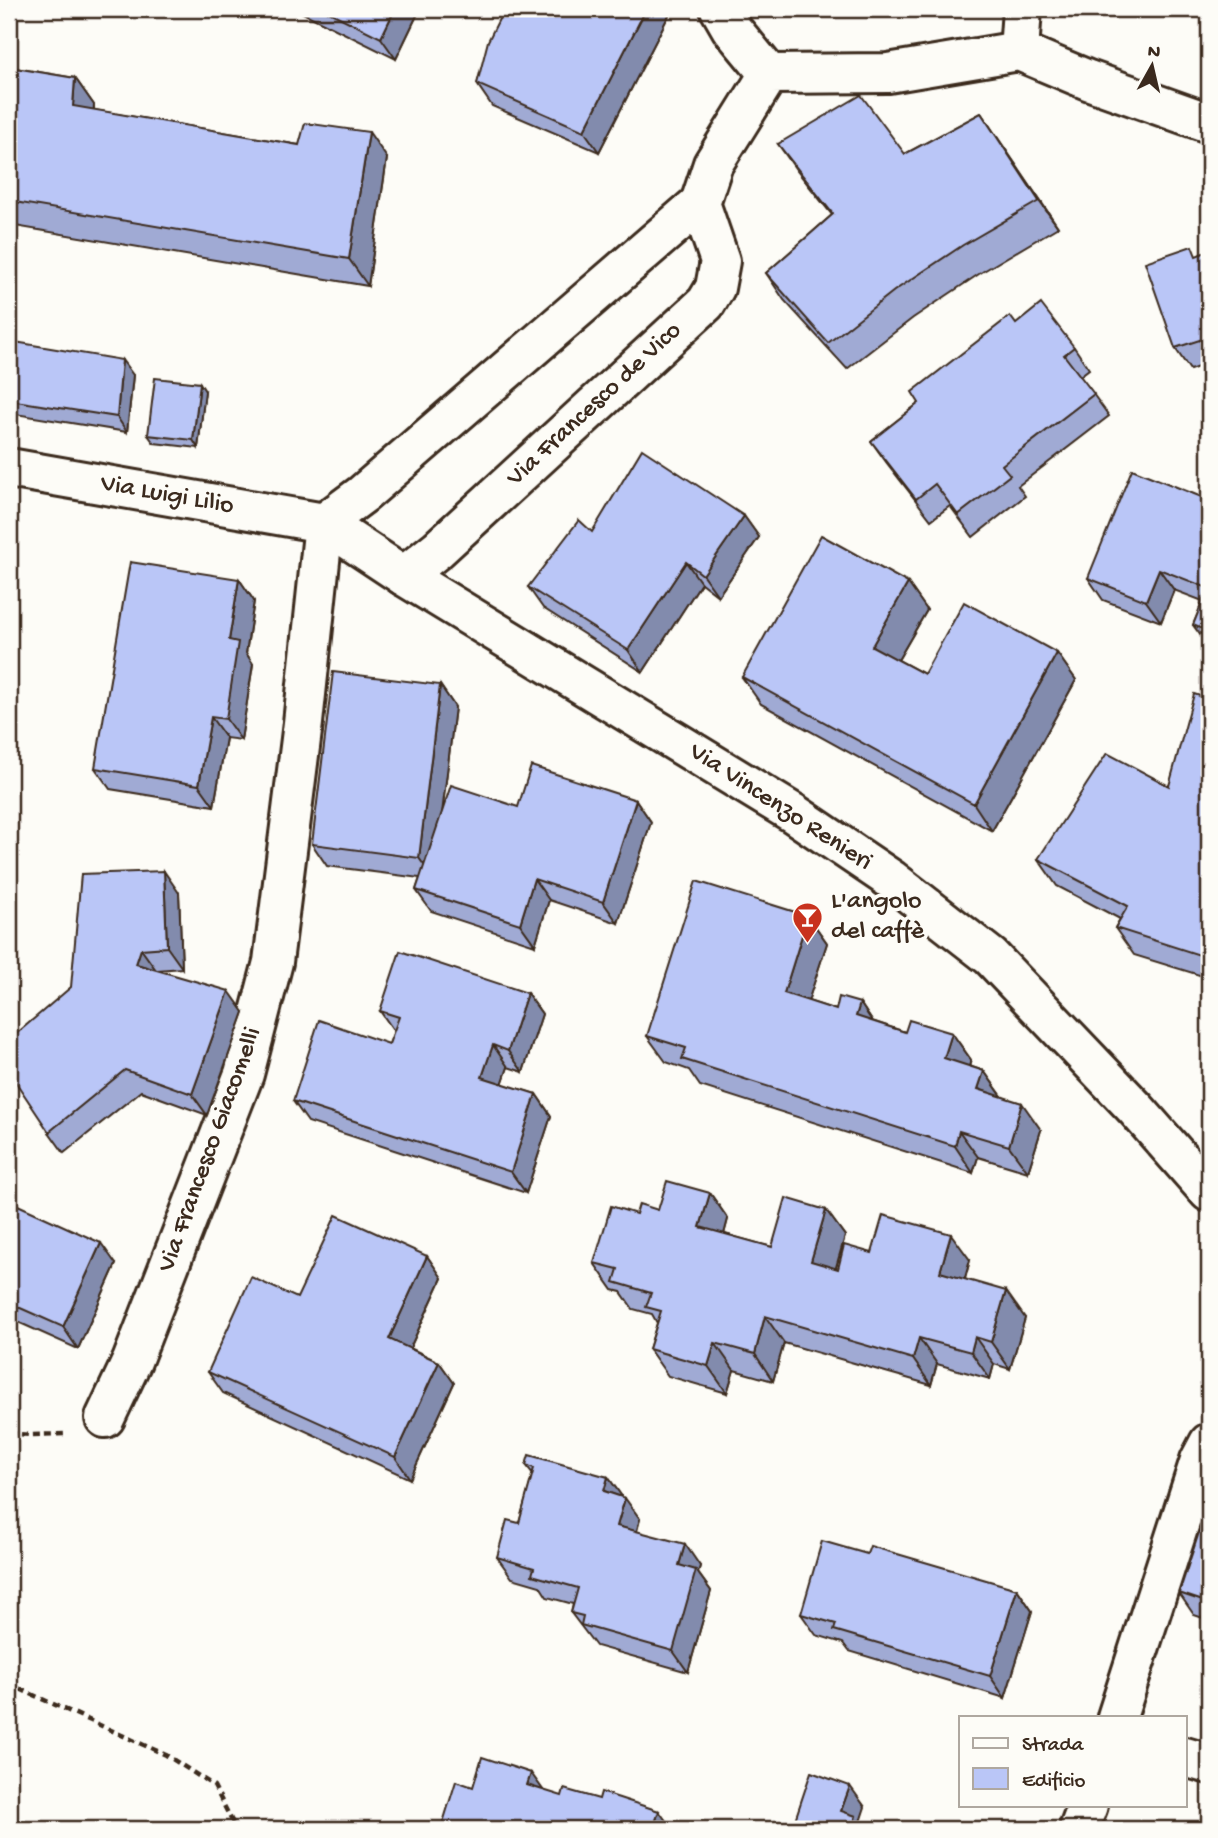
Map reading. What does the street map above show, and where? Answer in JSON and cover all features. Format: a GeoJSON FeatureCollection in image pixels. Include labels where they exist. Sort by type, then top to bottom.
{"type":"FeatureCollection","features":[{"type":"Feature","properties":{"kind":"street"},"geometry":{"type":"LineString","coordinates":[[720,9],[731,28],[769,74]]}},
{"type":"Feature","properties":{"kind":"street"},"geometry":{"type":"LineString","coordinates":[[1019,51],[1023,9]]}},
{"type":"Feature","properties":{"kind":"street"},"geometry":{"type":"LineString","coordinates":[[769,74],[888,72],[1019,51],[1088,80],[1209,123]]}},
{"type":"Feature","properties":{"kind":"street"},"geometry":{"type":"LineString","coordinates":[[324,523],[363,494],[700,203],[713,164],[769,74]]}},
{"type":"Feature","properties":{"kind":"street","name":"Via Francesco de Vico"},"geometry":{"type":"LineString","coordinates":[[404,576],[438,549],[706,303],[715,288],[720,261],[700,203]]}},
{"type":"Feature","properties":{"kind":"street","name":"Via Luigi Lilio"},"geometry":{"type":"LineString","coordinates":[[9,468],[324,523]]}},
{"type":"Feature","properties":{"kind":"street","name":"Via Vincenzo Renieri"},"geometry":{"type":"LineString","coordinates":[[324,523],[404,576],[793,813],[892,880],[991,957],[1136,1109],[1209,1192]]}},
{"type":"Feature","properties":{"kind":"street","name":"Via Francesco Giacomelli"},"geometry":{"type":"LineString","coordinates":[[105,1418],[137,1349],[244,1074],[273,962],[303,723],[324,523]]}},
{"type":"Feature","properties":{"kind":"street"},"geometry":{"type":"LineString","coordinates":[[1116,1716],[1200,1460],[1209,1443]]}},
{"type":"Feature","properties":{"kind":"street"},"geometry":{"type":"LineString","coordinates":[[1186,1757],[1209,1764]]}},
{"type":"Feature","properties":{"kind":"street"},"geometry":{"type":"LineString","coordinates":[[1080,1829],[1088,1806]]}},
{"type":"Feature","properties":{"kind":"path"},"geometry":{"type":"LineString","coordinates":[[9,1433],[66,1434],[105,1418]]}},
{"type":"Feature","properties":{"kind":"path"},"geometry":{"type":"LineString","coordinates":[[9,1684],[166,1755],[214,1786],[236,1829]]}},
{"type":"Feature","properties":{"kind":"building"},"geometry":{"type":"Polygon","coordinates":[[[323,9],[395,9],[381,38],[323,9]]]}},
{"type":"Feature","properties":{"kind":"building"},"geometry":{"type":"Polygon","coordinates":[[[504,9],[646,9],[584,131],[477,84],[488,41],[504,9]]]}},
{"type":"Feature","properties":{"kind":"building"},"geometry":{"type":"Polygon","coordinates":[[[9,67],[75,78],[73,106],[299,145],[305,123],[369,132],[349,259],[9,201],[9,67]]]}},
{"type":"Feature","properties":{"kind":"building"},"geometry":{"type":"Polygon","coordinates":[[[861,95],[905,154],[981,113],[1039,201],[963,245],[894,291],[828,343],[766,273],[833,214],[778,144],[861,95]]]}},
{"type":"Feature","properties":{"kind":"building"},"geometry":{"type":"Polygon","coordinates":[[[1192,246],[1196,256],[1209,251],[1209,337],[1175,348],[1145,262],[1192,246]]]}},
{"type":"Feature","properties":{"kind":"building"},"geometry":{"type":"Polygon","coordinates":[[[1041,304],[1074,347],[1064,355],[1094,394],[1002,465],[1010,475],[958,515],[935,484],[916,499],[871,441],[919,403],[912,392],[1010,316],[1016,324],[1041,304]]]}},
{"type":"Feature","properties":{"kind":"building"},"geometry":{"type":"Polygon","coordinates":[[[9,341],[122,360],[117,417],[9,400],[9,341]]]}},
{"type":"Feature","properties":{"kind":"building"},"geometry":{"type":"Polygon","coordinates":[[[155,378],[200,383],[193,440],[148,435],[155,378]]]}},
{"type":"Feature","properties":{"kind":"building"},"geometry":{"type":"Polygon","coordinates":[[[642,449],[744,516],[703,575],[686,562],[628,650],[528,587],[579,520],[592,532],[642,449]]]}},
{"type":"Feature","properties":{"kind":"building"},"geometry":{"type":"Polygon","coordinates":[[[1132,469],[1209,500],[1209,632],[1193,625],[1208,588],[1159,569],[1146,601],[1088,578],[1132,469]]]}},
{"type":"Feature","properties":{"kind":"building"},"geometry":{"type":"Polygon","coordinates":[[[821,535],[908,583],[872,646],[924,674],[964,602],[1057,653],[974,804],[742,677],[821,535]]]}},
{"type":"Feature","properties":{"kind":"building"},"geometry":{"type":"Polygon","coordinates":[[[130,562],[239,579],[229,640],[238,642],[226,719],[211,717],[199,785],[95,768],[130,562]]]}},
{"type":"Feature","properties":{"kind":"building"},"geometry":{"type":"Polygon","coordinates":[[[333,672],[440,685],[419,858],[312,844],[333,672]]]}},
{"type":"Feature","properties":{"kind":"building"},"geometry":{"type":"Polygon","coordinates":[[[1194,694],[1209,699],[1209,958],[1115,928],[1128,906],[1038,859],[1107,753],[1169,786],[1194,694]]]}},
{"type":"Feature","properties":{"kind":"building"},"geometry":{"type":"Polygon","coordinates":[[[531,766],[636,800],[603,902],[534,879],[520,924],[416,890],[451,785],[518,807],[531,766]]]}},
{"type":"Feature","properties":{"kind":"building"},"geometry":{"type":"Polygon","coordinates":[[[164,871],[167,947],[141,949],[136,964],[229,991],[192,1094],[125,1070],[49,1132],[9,1072],[9,1040],[71,987],[81,874],[164,871]]]}},
{"type":"Feature","properties":{"kind":"building"},"geometry":{"type":"Polygon","coordinates":[[[696,881],[808,916],[784,993],[836,1010],[839,997],[860,1003],[856,1016],[905,1032],[909,1020],[952,1033],[944,1058],[984,1071],[978,1089],[1022,1103],[1009,1146],[959,1131],[955,1146],[682,1059],[686,1048],[647,1036],[696,881]]]}},
{"type":"Feature","properties":{"kind":"building"},"geometry":{"type":"Polygon","coordinates":[[[400,951],[527,993],[508,1051],[493,1045],[482,1077],[536,1094],[511,1172],[293,1101],[319,1020],[389,1044],[399,1017],[380,1011],[400,951]]]}},
{"type":"Feature","properties":{"kind":"building"},"geometry":{"type":"Polygon","coordinates":[[[667,1181],[710,1193],[700,1227],[772,1247],[786,1198],[826,1210],[811,1261],[838,1269],[844,1245],[872,1253],[883,1215],[951,1234],[940,1272],[1006,1291],[991,1342],[975,1337],[971,1352],[919,1338],[913,1359],[765,1316],[755,1354],[715,1343],[708,1366],[649,1349],[661,1311],[646,1307],[651,1293],[614,1282],[618,1269],[594,1263],[611,1206],[636,1214],[639,1204],[658,1210],[667,1181]]]}},
{"type":"Feature","properties":{"kind":"building"},"geometry":{"type":"Polygon","coordinates":[[[9,1201],[101,1243],[63,1327],[9,1303],[9,1201]]]}},
{"type":"Feature","properties":{"kind":"building"},"geometry":{"type":"Polygon","coordinates":[[[336,1215],[427,1256],[389,1339],[439,1362],[395,1457],[208,1372],[251,1277],[297,1298],[336,1215]]]}},
{"type":"Feature","properties":{"kind":"building"},"geometry":{"type":"Polygon","coordinates":[[[529,1455],[608,1477],[604,1491],[625,1498],[617,1526],[685,1544],[679,1565],[696,1570],[673,1651],[581,1625],[583,1616],[571,1613],[578,1588],[532,1575],[534,1568],[497,1557],[507,1520],[519,1523],[534,1468],[526,1465],[529,1455]]]}},
{"type":"Feature","properties":{"kind":"building"},"geometry":{"type":"Polygon","coordinates":[[[1209,1502],[1209,1603],[1179,1593],[1209,1502]]]}},
{"type":"Feature","properties":{"kind":"building"},"geometry":{"type":"Polygon","coordinates":[[[822,1541],[867,1554],[870,1546],[1017,1589],[990,1676],[834,1630],[836,1624],[801,1614],[822,1541]]]}},
{"type":"Feature","properties":{"kind":"building"},"geometry":{"type":"Polygon","coordinates":[[[482,1757],[531,1773],[527,1785],[562,1796],[564,1789],[599,1799],[601,1792],[659,1811],[653,1829],[441,1829],[456,1781],[473,1787],[482,1757]]]}},
{"type":"Feature","properties":{"kind":"building"},"geometry":{"type":"Polygon","coordinates":[[[811,1772],[850,1786],[841,1811],[856,1816],[854,1823],[874,1829],[792,1829],[811,1772]]]}},
{"type":"Feature","properties":{"kind":"place","name":"L'angolo del caffè"},"geometry":{"type":"Point","coordinates":[808,944]}}]}
